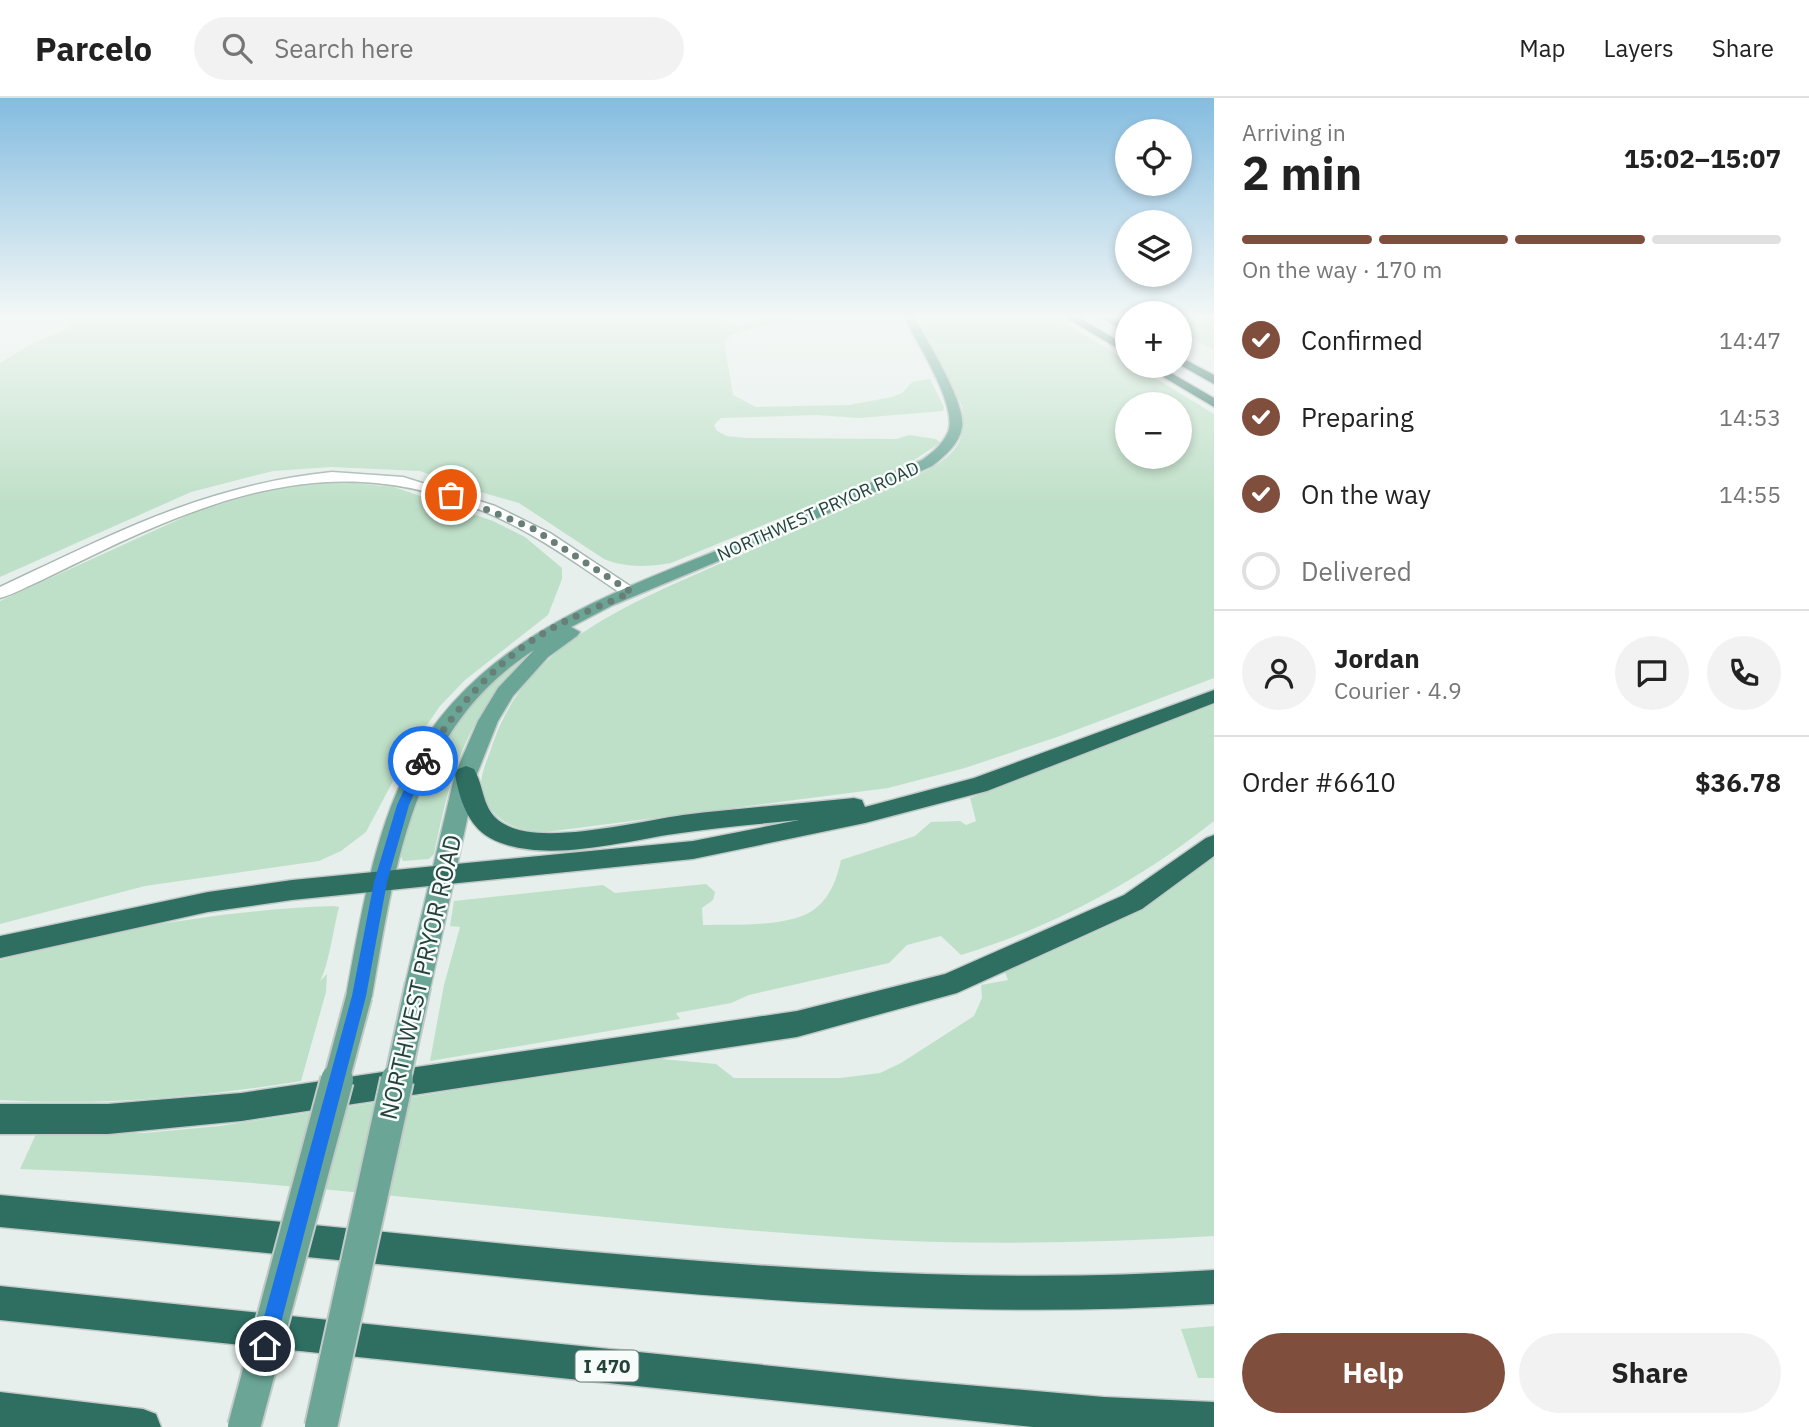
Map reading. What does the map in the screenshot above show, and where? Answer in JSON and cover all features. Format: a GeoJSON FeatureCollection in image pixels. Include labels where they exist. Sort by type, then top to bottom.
{"type":"FeatureCollection","features":[{"type":"Feature","properties":{"kind":"highway"},"geometry":{"type":"LineString","coordinates":[[1173,379],[1214,404]]}},
{"type":"Feature","properties":{"kind":"highway"},"geometry":{"type":"LineString","coordinates":[[0,947],[208,902],[292,890],[693,850],[865,815],[979,785],[1214,696]]}},
{"type":"Feature","properties":{"kind":"highway"},"geometry":{"type":"LineString","coordinates":[[466,774],[470,797],[478,815],[494,829],[505,836],[546,842],[781,811],[933,797]]}},
{"type":"Feature","properties":{"kind":"highway"},"geometry":{"type":"LineString","coordinates":[[0,1119],[108,1119],[241,1107],[797,1024],[948,985],[1133,902],[1214,844]]}},
{"type":"Feature","properties":{"kind":"highway"},"geometry":{"type":"LineString","coordinates":[[0,1211],[744,1283],[876,1291],[1015,1294],[1124,1293],[1214,1287]]}},
{"type":"Feature","properties":{"kind":"highway","name":"I 470"},"geometry":{"type":"LineString","coordinates":[[0,1303],[898,1398],[1104,1415],[1214,1420]]}},
{"type":"Feature","properties":{"kind":"highway"},"geometry":{"type":"LineString","coordinates":[[0,1410],[142,1427]]}},
{"type":"Feature","properties":{"kind":"main road","name":"NORTHWEST PRYOR ROAD"},"geometry":{"type":"LineString","coordinates":[[244,1427],[359,996],[381,882],[403,805],[422,762],[446,725],[477,686],[497,667],[561,624],[927,463],[950,443],[956,430],[958,415],[940,379]]}},
{"type":"Feature","properties":{"kind":"main road","name":"NORTHWEST PRYOR ROAD"},"geometry":{"type":"LineString","coordinates":[[321,1427],[466,774],[488,721],[505,692],[542,653],[631,592]]}},
{"type":"Feature","properties":{"kind":"street"},"geometry":{"type":"LineString","coordinates":[[0,593],[207,501],[267,484],[320,477],[355,476],[414,484],[491,510],[532,528],[631,592]]}},
{"type":"Feature","properties":{"kind":"green space"},"geometry":{"type":"Polygon","coordinates":[[[0,379],[730,379],[733,395],[756,407],[849,405],[892,397],[902,393],[912,382],[930,379],[944,407],[943,411],[859,418],[816,415],[721,418],[714,425],[717,431],[727,436],[896,439],[909,435],[936,439],[940,443],[902,468],[671,563],[645,566],[612,562],[519,503],[420,471],[331,467],[273,471],[191,492],[0,577],[0,379]]]}},
{"type":"Feature","properties":{"kind":"green space"},"geometry":{"type":"Polygon","coordinates":[[[948,379],[1156,379],[1178,392],[1115,392],[1115,469],[1192,469],[1192,401],[1214,414],[1214,678],[1060,736],[965,768],[888,788],[546,832],[510,825],[490,808],[484,799],[481,786],[483,771],[493,743],[509,708],[531,678],[557,652],[620,610],[827,517],[937,464],[946,458],[959,442],[962,406],[948,379]]]}},
{"type":"Feature","properties":{"kind":"green space"},"geometry":{"type":"Polygon","coordinates":[[[333,481],[394,487],[493,521],[525,537],[562,568],[562,579],[548,615],[465,680],[440,706],[409,751],[366,832],[341,851],[319,861],[145,886],[0,924],[0,601],[195,512],[277,487],[333,481]]]}},
{"type":"Feature","properties":{"kind":"green space"},"geometry":{"type":"Polygon","coordinates":[[[553,634],[501,688],[471,732],[455,771],[434,854],[429,859],[403,861],[401,856],[414,809],[432,764],[456,722],[489,684],[553,634]]]}},
{"type":"Feature","properties":{"kind":"green space"},"geometry":{"type":"Polygon","coordinates":[[[1214,704],[1214,821],[1156,863],[1062,916],[1029,931],[961,955],[941,936],[907,945],[889,963],[749,995],[731,1003],[676,1013],[680,1019],[430,1061],[444,985],[460,927],[450,926],[454,901],[603,885],[615,893],[706,884],[715,892],[713,900],[702,908],[703,925],[762,924],[793,919],[816,908],[826,898],[841,860],[915,836],[931,822],[960,821],[966,825],[976,821],[970,798],[1214,704]]]}},
{"type":"Feature","properties":{"kind":"green space"},"geometry":{"type":"Polygon","coordinates":[[[1214,857],[1214,1236],[1034,1243],[853,1238],[228,1181],[20,1169],[36,1134],[145,1133],[219,1126],[651,1058],[716,1064],[734,1078],[840,1078],[880,1073],[901,1063],[974,1016],[982,998],[981,985],[1008,980],[1005,972],[1110,925],[1154,900],[1214,857]]]}},
{"type":"Feature","properties":{"kind":"green space"},"geometry":{"type":"Polygon","coordinates":[[[339,907],[320,981],[327,974],[326,992],[301,1081],[151,1099],[76,1102],[0,1100],[0,960],[83,939],[166,923],[249,912],[339,907]]]}},
{"type":"Feature","properties":{"kind":"green space"},"geometry":{"type":"Polygon","coordinates":[[[1214,1326],[1214,1378],[1198,1378],[1181,1329],[1214,1326]]]}},
{"type":"Feature","properties":{"kind":"way so far"},"geometry":{"type":"LineString","coordinates":[[423,761],[446,725],[477,686],[497,667],[561,624],[631,592],[532,528],[451,495]]}},
{"type":"Feature","properties":{"kind":"route"},"geometry":{"type":"LineString","coordinates":[[265,1346],[359,996],[381,882],[403,805],[423,761]]}}]}
